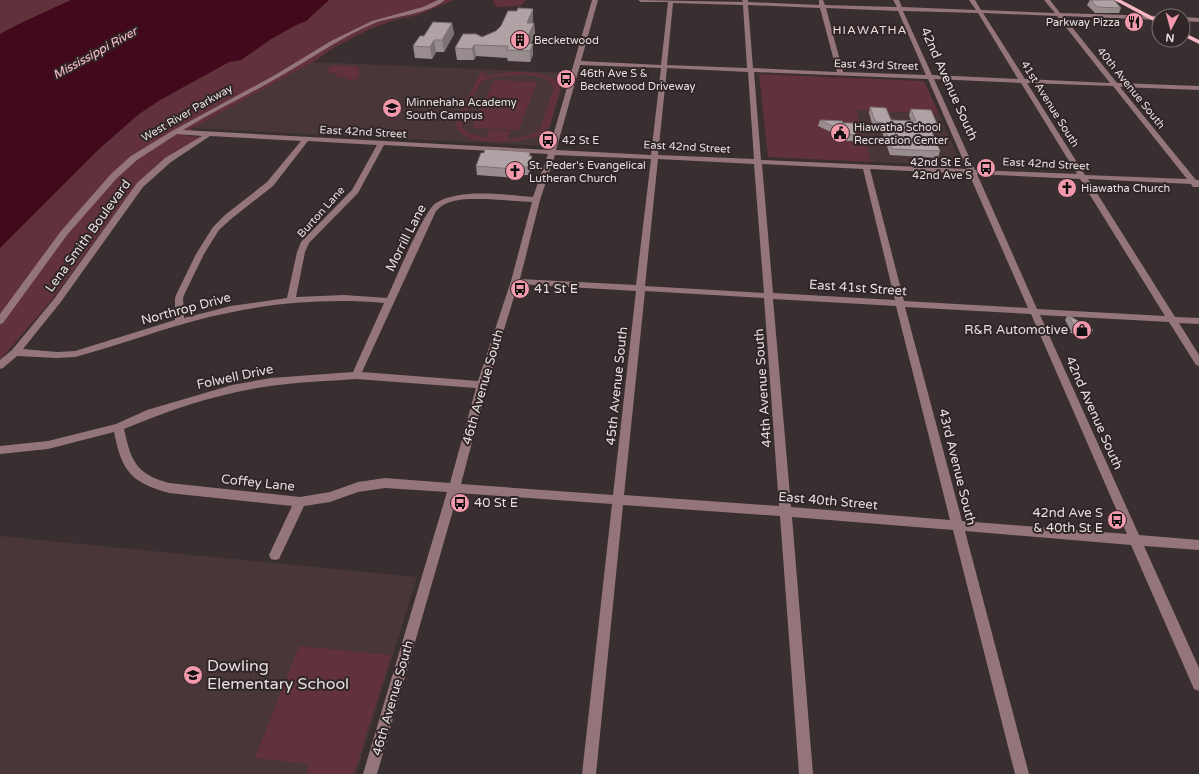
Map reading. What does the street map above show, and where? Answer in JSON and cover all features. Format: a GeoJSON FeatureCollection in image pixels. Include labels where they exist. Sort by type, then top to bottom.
{"type":"FeatureCollection","features":[{"type":"Feature","properties":{"kind":"main road"},"geometry":{"type":"LineString","coordinates":[[1116,0],[1151,18]]}},
{"type":"Feature","properties":{"kind":"street","name":"West River Parkway"},"geometry":{"type":"LineString","coordinates":[[0,321],[64,233],[114,176],[134,158],[174,132],[348,35],[374,22],[425,8],[442,0]]}},
{"type":"Feature","properties":{"kind":"street","name":"46th Avenue South"},"geometry":{"type":"LineString","coordinates":[[370,774],[454,487],[482,385],[515,281],[536,200],[552,153],[595,0]]}},
{"type":"Feature","properties":{"kind":"street"},"geometry":{"type":"LineString","coordinates":[[641,0],[821,3],[900,9],[1151,18]]}},
{"type":"Feature","properties":{"kind":"street","name":"42nd Avenue South"},"geometry":{"type":"LineString","coordinates":[[896,0],[1199,684]]}},
{"type":"Feature","properties":{"kind":"street","name":"41st Avenue South"},"geometry":{"type":"LineString","coordinates":[[972,0],[1199,363]]}},
{"type":"Feature","properties":{"kind":"street","name":"40th Avenue South"},"geometry":{"type":"LineString","coordinates":[[1047,0],[1197,184]]}},
{"type":"Feature","properties":{"kind":"street","name":"45th Avenue South"},"geometry":{"type":"LineString","coordinates":[[589,774],[671,1]]}},
{"type":"Feature","properties":{"kind":"street","name":"44th Avenue South"},"geometry":{"type":"LineString","coordinates":[[745,2],[759,162],[768,296],[806,774]]}},
{"type":"Feature","properties":{"kind":"street"},"geometry":{"type":"LineString","coordinates":[[821,3],[841,74]]}},
{"type":"Feature","properties":{"kind":"street","name":"East 43rd Street"},"geometry":{"type":"LineString","coordinates":[[577,63],[1199,88]]}},
{"type":"Feature","properties":{"kind":"street","name":"East 42nd Street"},"geometry":{"type":"LineString","coordinates":[[174,132],[552,153],[654,156],[1197,184]]}},
{"type":"Feature","properties":{"kind":"street","name":"Lena Smith Boulevard"},"geometry":{"type":"LineString","coordinates":[[0,366],[15,352],[57,301],[140,185],[168,160],[205,138],[208,134]]}},
{"type":"Feature","properties":{"kind":"street"},"geometry":{"type":"LineString","coordinates":[[180,322],[179,298],[207,242],[228,217],[270,184],[306,139]]}},
{"type":"Feature","properties":{"kind":"street","name":"Burton Lane"},"geometry":{"type":"LineString","coordinates":[[291,301],[294,294],[301,252],[305,242],[355,191],[382,143]]}},
{"type":"Feature","properties":{"kind":"street","name":"43rd Avenue South"},"geometry":{"type":"LineString","coordinates":[[866,167],[957,526],[1022,774]]}},
{"type":"Feature","properties":{"kind":"street","name":"Morrill Lane"},"geometry":{"type":"LineString","coordinates":[[356,375],[429,216],[438,205],[468,196],[536,200]]}},
{"type":"Feature","properties":{"kind":"street","name":"East 41st Street"},"geometry":{"type":"LineString","coordinates":[[515,281],[1199,321]]}},
{"type":"Feature","properties":{"kind":"street","name":"Northrop Drive"},"geometry":{"type":"LineString","coordinates":[[15,352],[57,355],[75,354],[210,314],[291,301],[360,298],[389,301]]}},
{"type":"Feature","properties":{"kind":"street","name":"Folwell Drive"},"geometry":{"type":"LineString","coordinates":[[0,450],[48,445],[118,427],[151,414],[232,389],[271,382],[356,375],[482,385]]}},
{"type":"Feature","properties":{"kind":"street","name":"Coffey Lane"},"geometry":{"type":"LineString","coordinates":[[118,427],[125,458],[131,468],[140,477],[152,484],[169,488],[300,502],[330,497],[358,487],[385,483],[454,487]]}},
{"type":"Feature","properties":{"kind":"street","name":"East 40th Street"},"geometry":{"type":"LineString","coordinates":[[454,487],[1199,545]]}},
{"type":"Feature","properties":{"kind":"street"},"geometry":{"type":"LineString","coordinates":[[275,555],[300,502]]}},
{"type":"Feature","properties":{"kind":"shaded area"},"geometry":{"type":"Polygon","coordinates":[[[0,0],[71,0],[0,34],[0,0]]]}},
{"type":"Feature","properties":{"kind":"shaded area"},"geometry":{"type":"Polygon","coordinates":[[[329,0],[454,0],[418,15],[395,20],[370,29],[335,47],[313,62],[193,128],[185,136],[201,137],[136,185],[51,301],[0,360],[0,248],[100,148],[139,114],[160,100],[229,62],[241,60],[271,39],[306,21],[329,0]]]}},
{"type":"Feature","properties":{"kind":"shaded area"},"geometry":{"type":"Polygon","coordinates":[[[493,0],[526,0],[521,6],[496,7],[493,0]]]}},
{"type":"Feature","properties":{"kind":"shaded area","name":"Minnehaha Academy South Campus"},"geometry":{"type":"Polygon","coordinates":[[[313,62],[566,73],[544,146],[193,128],[313,62]]]}},
{"type":"Feature","properties":{"kind":"shaded area"},"geometry":{"type":"Polygon","coordinates":[[[330,66],[357,66],[360,72],[358,79],[348,80],[344,77],[336,78],[337,74],[327,72],[330,66]]]}},
{"type":"Feature","properties":{"kind":"shaded area"},"geometry":{"type":"Polygon","coordinates":[[[508,72],[527,72],[541,74],[553,78],[558,82],[560,94],[555,105],[551,122],[546,131],[538,136],[525,139],[494,142],[467,137],[458,131],[456,122],[480,73],[486,73],[485,77],[508,72]],[[518,75],[496,77],[483,81],[480,84],[462,123],[464,130],[471,134],[486,138],[489,130],[510,131],[508,139],[525,137],[540,130],[554,88],[548,80],[544,78],[518,75]]]}},
{"type":"Feature","properties":{"kind":"shaded area"},"geometry":{"type":"Polygon","coordinates":[[[759,74],[924,81],[939,114],[856,110],[871,162],[768,157],[759,74]]]}},
{"type":"Feature","properties":{"kind":"shaded area"},"geometry":{"type":"Polygon","coordinates":[[[494,80],[537,82],[519,130],[472,128],[494,80]]]}},
{"type":"Feature","properties":{"kind":"shaded area"},"geometry":{"type":"Polygon","coordinates":[[[856,110],[939,114],[962,166],[871,162],[856,110]]]}},
{"type":"Feature","properties":{"kind":"shaded area","name":"Dowling Elementary School"},"geometry":{"type":"Polygon","coordinates":[[[0,536],[417,577],[356,774],[0,774],[0,536]]]}},
{"type":"Feature","properties":{"kind":"shaded area"},"geometry":{"type":"Polygon","coordinates":[[[299,646],[391,655],[354,774],[306,774],[309,764],[255,758],[299,646]]]}},
{"type":"Feature","properties":{"kind":"water","name":"Mississippi River"},"geometry":{"type":"Polygon","coordinates":[[[71,0],[329,0],[306,21],[271,39],[241,60],[229,62],[160,100],[139,114],[100,148],[0,248],[0,34],[71,0]]]}},
{"type":"Feature","properties":{"kind":"building"},"geometry":{"type":"Polygon","coordinates":[[[1091,0],[1114,0],[1121,8],[1097,7],[1091,0]]]}},
{"type":"Feature","properties":{"kind":"building"},"geometry":{"type":"Polygon","coordinates":[[[518,8],[533,9],[527,23],[534,23],[525,43],[533,44],[530,51],[507,50],[508,46],[474,45],[472,49],[455,48],[463,34],[476,34],[482,37],[496,31],[501,26],[508,11],[517,11],[518,8]]]}},
{"type":"Feature","properties":{"kind":"building"},"geometry":{"type":"Polygon","coordinates":[[[433,22],[452,23],[442,40],[434,40],[430,47],[413,46],[420,36],[424,36],[433,22]]]}},
{"type":"Feature","properties":{"kind":"building"},"geometry":{"type":"Polygon","coordinates":[[[870,107],[886,108],[891,120],[916,121],[911,109],[931,110],[937,124],[929,125],[940,151],[892,149],[883,123],[875,121],[870,107]]]}},
{"type":"Feature","properties":{"kind":"building"},"geometry":{"type":"Polygon","coordinates":[[[820,120],[853,123],[856,135],[842,134],[841,130],[820,120]]]}},
{"type":"Feature","properties":{"kind":"building"},"geometry":{"type":"Polygon","coordinates":[[[485,149],[530,152],[529,156],[532,156],[528,167],[516,166],[514,169],[476,166],[481,153],[484,153],[485,149]]]}},
{"type":"Feature","properties":{"kind":"building"},"geometry":{"type":"Polygon","coordinates":[[[1068,315],[1080,322],[1086,322],[1086,326],[1093,330],[1072,329],[1075,327],[1068,315]]]}},
{"type":"Feature","properties":{"kind":"place","name":"Parkway Pizza"},"geometry":{"type":"Point","coordinates":[1134,22]}},
{"type":"Feature","properties":{"kind":"place","name":"Becketwood"},"geometry":{"type":"Point","coordinates":[520,40]}},
{"type":"Feature","properties":{"kind":"place","name":"46th Ave S & Becketwood Driveway"},"geometry":{"type":"Point","coordinates":[566,79]}},
{"type":"Feature","properties":{"kind":"place","name":"Minnehaha Academy South Campus"},"geometry":{"type":"Point","coordinates":[392,108]}},
{"type":"Feature","properties":{"kind":"place","name":"Hiawatha School Recreation Center"},"geometry":{"type":"Point","coordinates":[840,133]}},
{"type":"Feature","properties":{"kind":"place","name":"42 St E"},"geometry":{"type":"Point","coordinates":[548,140]}},
{"type":"Feature","properties":{"kind":"place","name":"42nd St E & 42nd Ave S"},"geometry":{"type":"Point","coordinates":[986,168]}},
{"type":"Feature","properties":{"kind":"place","name":"St. Peder's Evangelical Lutheran Church"},"geometry":{"type":"Point","coordinates":[515,171]}},
{"type":"Feature","properties":{"kind":"place","name":"Hiawatha Church"},"geometry":{"type":"Point","coordinates":[1067,188]}},
{"type":"Feature","properties":{"kind":"place","name":"41 St E"},"geometry":{"type":"Point","coordinates":[520,289]}},
{"type":"Feature","properties":{"kind":"place","name":"R&R Automotive"},"geometry":{"type":"Point","coordinates":[1082,330]}},
{"type":"Feature","properties":{"kind":"place","name":"40 St E"},"geometry":{"type":"Point","coordinates":[460,503]}},
{"type":"Feature","properties":{"kind":"place","name":"42nd Ave S & 40th St E"},"geometry":{"type":"Point","coordinates":[1117,520]}},
{"type":"Feature","properties":{"kind":"place","name":"Dowling Elementary School"},"geometry":{"type":"Point","coordinates":[193,675]}},
{"type":"Feature","properties":{"kind":"district","name":"HIAWATHA"},"geometry":{"type":"Point","coordinates":[870,30]}}]}
